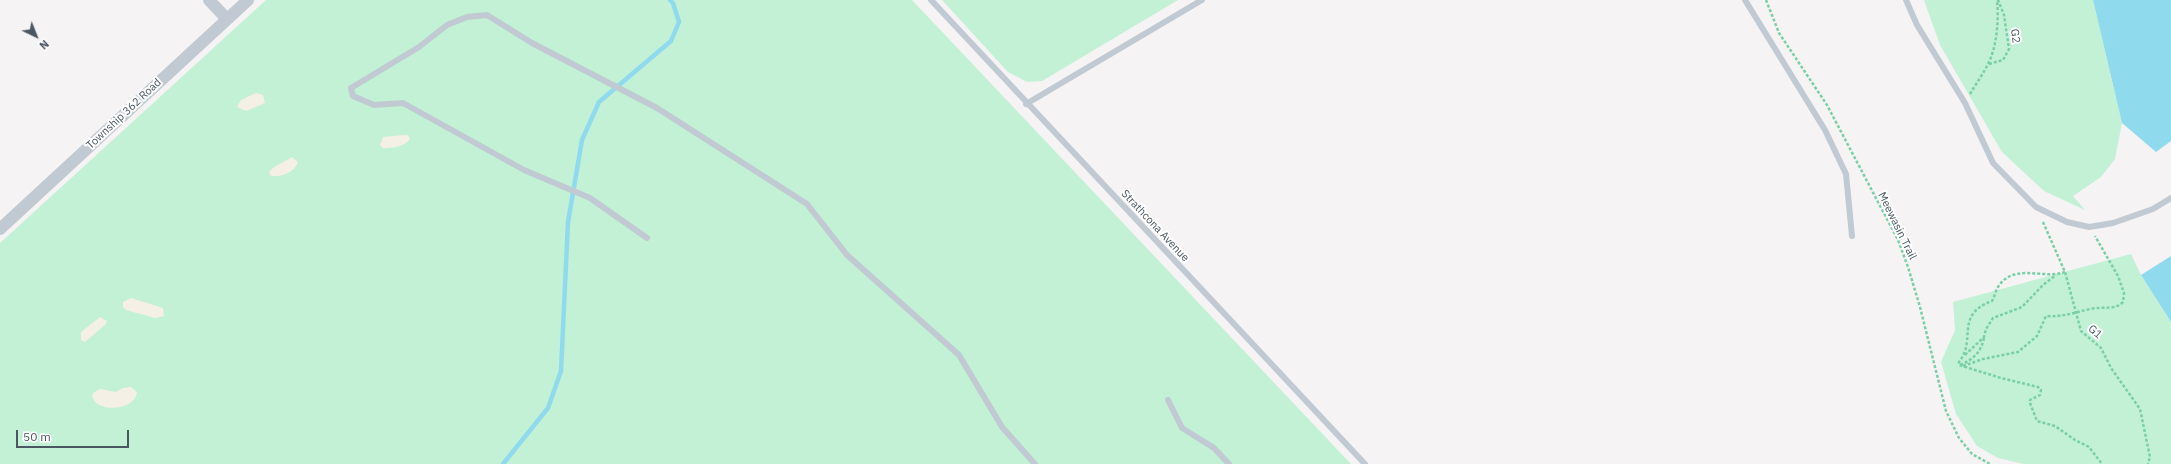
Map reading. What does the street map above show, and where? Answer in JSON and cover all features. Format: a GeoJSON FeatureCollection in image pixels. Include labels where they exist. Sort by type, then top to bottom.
{"type":"FeatureCollection","features":[{"type":"Feature","properties":{"kind":"street"},"geometry":{"type":"LineString","coordinates":[[209,0],[227,19]]}},
{"type":"Feature","properties":{"kind":"street","name":"Township 362 Road"},"geometry":{"type":"LineString","coordinates":[[0,229],[248,0]]}},
{"type":"Feature","properties":{"kind":"lane","name":"Strathcona Avenue"},"geometry":{"type":"LineString","coordinates":[[931,0],[1026,104],[1365,464]]}},
{"type":"Feature","properties":{"kind":"lane"},"geometry":{"type":"LineString","coordinates":[[1026,104],[1202,0]]}},
{"type":"Feature","properties":{"kind":"lane"},"geometry":{"type":"LineString","coordinates":[[1745,0],[1825,130],[1846,174],[1852,236]]}},
{"type":"Feature","properties":{"kind":"lane"},"geometry":{"type":"LineString","coordinates":[[1906,0],[1917,25],[1965,103],[1993,163],[2036,208],[2067,222],[2089,226],[2112,223],[2153,209],[2171,198]]}},
{"type":"Feature","properties":{"kind":"lane"},"geometry":{"type":"LineString","coordinates":[[647,238],[590,198],[524,170],[403,103],[374,105],[353,96],[351,88],[419,47],[447,25],[467,17],[487,15],[532,43],[657,108],[807,204],[847,255],[959,355],[1002,427],[1035,464]]}},
{"type":"Feature","properties":{"kind":"lane"},"geometry":{"type":"LineString","coordinates":[[1168,400],[1182,428],[1214,448],[1229,464]]}},
{"type":"Feature","properties":{"kind":"path","name":"Meewasin Trail"},"geometry":{"type":"LineString","coordinates":[[1766,0],[1779,33],[1827,104],[1898,240],[1920,307],[1946,411],[1959,438],[1972,454],[1990,464]]}},
{"type":"Feature","properties":{"kind":"path","name":"G2"},"geometry":{"type":"LineString","coordinates":[[1965,103],[1989,64],[1998,31],[1999,16],[1997,0]]}},
{"type":"Feature","properties":{"kind":"path","name":"G2"},"geometry":{"type":"LineString","coordinates":[[1989,64],[2003,60],[2009,50],[2004,14],[1997,0]]}},
{"type":"Feature","properties":{"kind":"path","name":"G1"},"geometry":{"type":"LineString","coordinates":[[2036,208],[2065,272],[2075,314],[2081,331],[2102,348],[2111,368],[2140,409],[2150,457],[2148,464]]}},
{"type":"Feature","properties":{"kind":"path"},"geometry":{"type":"LineString","coordinates":[[1961,366],[1983,359],[2018,352],[2037,336],[2046,316],[2075,314],[2090,309],[2118,307],[2123,302],[2124,293],[2118,276],[2089,226]]}},
{"type":"Feature","properties":{"kind":"path"},"geometry":{"type":"LineString","coordinates":[[1964,355],[1967,324],[1972,315],[1981,305],[1992,301],[1999,285],[2010,276],[2024,272],[2040,272],[2056,275]]}},
{"type":"Feature","properties":{"kind":"path"},"geometry":{"type":"LineString","coordinates":[[1961,366],[1976,355],[1982,348],[1986,329],[1994,318],[2022,307],[2043,285],[2056,275],[2065,272]]}},
{"type":"Feature","properties":{"kind":"path"},"geometry":{"type":"LineString","coordinates":[[1961,366],[1959,362],[1964,355],[1984,337]]}},
{"type":"Feature","properties":{"kind":"path"},"geometry":{"type":"LineString","coordinates":[[1961,366],[2038,387],[2041,390],[2040,395],[2034,397],[2030,403],[2037,421],[2055,426],[2075,440],[2089,447],[2102,464]]}},
{"type":"Feature","properties":{"kind":"green space"},"geometry":{"type":"Polygon","coordinates":[[[266,0],[912,0],[1351,464],[0,464],[0,243],[266,0]]]}},
{"type":"Feature","properties":{"kind":"green space"},"geometry":{"type":"Polygon","coordinates":[[[942,0],[1178,0],[1042,81],[1027,82],[1008,72],[942,0]]]}},
{"type":"Feature","properties":{"kind":"green space"},"geometry":{"type":"Polygon","coordinates":[[[1924,0],[2093,0],[2122,123],[2115,159],[2101,177],[2073,196],[2085,210],[2044,191],[2002,152],[1940,45],[1924,0]]]}},
{"type":"Feature","properties":{"kind":"green space"},"geometry":{"type":"Polygon","coordinates":[[[2131,254],[2141,275],[2171,322],[2171,464],[2024,464],[1998,458],[1977,446],[1956,414],[1941,362],[1955,330],[1953,302],[2131,254]]]}},
{"type":"Feature","properties":{"kind":"sand"},"geometry":{"type":"Polygon","coordinates":[[[256,93],[263,95],[265,103],[246,111],[237,107],[241,100],[256,93]]]}},
{"type":"Feature","properties":{"kind":"sand"},"geometry":{"type":"Polygon","coordinates":[[[408,135],[410,139],[405,144],[383,148],[380,145],[383,137],[408,135]]]}},
{"type":"Feature","properties":{"kind":"sand"},"geometry":{"type":"Polygon","coordinates":[[[292,157],[298,162],[291,172],[279,176],[271,176],[269,172],[271,170],[292,157]]]}},
{"type":"Feature","properties":{"kind":"sand"},"geometry":{"type":"Polygon","coordinates":[[[131,298],[163,308],[164,316],[155,318],[126,310],[123,307],[123,302],[131,298]]]}},
{"type":"Feature","properties":{"kind":"sand"},"geometry":{"type":"Polygon","coordinates":[[[100,317],[107,321],[105,325],[85,342],[81,340],[81,332],[100,317]]]}},
{"type":"Feature","properties":{"kind":"sand"},"geometry":{"type":"Polygon","coordinates":[[[131,387],[137,392],[135,398],[124,406],[109,408],[102,406],[92,397],[93,393],[100,389],[116,392],[123,388],[131,387]]]}},
{"type":"Feature","properties":{"kind":"water"},"geometry":{"type":"Polygon","coordinates":[[[2093,0],[2171,0],[2171,141],[2156,152],[2122,123],[2093,0]]]}},
{"type":"Feature","properties":{"kind":"water"},"geometry":{"type":"Polygon","coordinates":[[[2171,256],[2171,322],[2141,275],[2171,256]]]}},
{"type":"Feature","properties":{"kind":"waterway"},"geometry":{"type":"LineString","coordinates":[[503,464],[548,408],[561,371],[568,222],[582,140],[599,102],[671,41],[679,22],[673,3],[670,0]]}}]}
